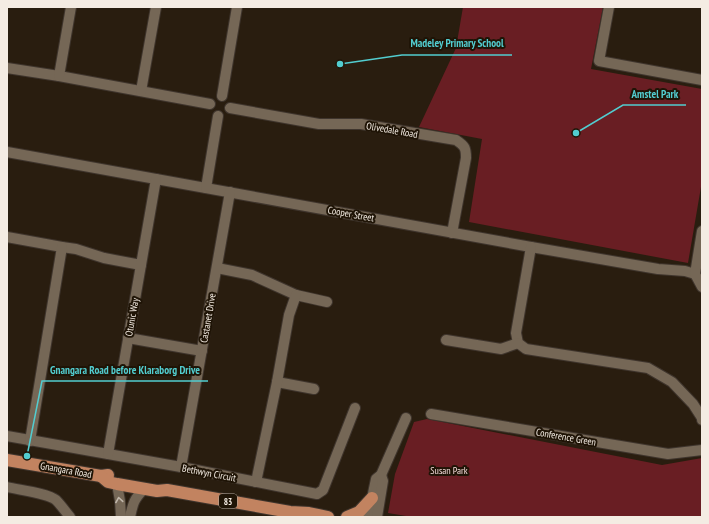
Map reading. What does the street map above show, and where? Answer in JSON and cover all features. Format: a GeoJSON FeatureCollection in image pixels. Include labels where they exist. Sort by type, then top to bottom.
{"type":"FeatureCollection","features":[{"type":"Feature","properties":{"kind":"main road","name":"Gnangara Road"},"geometry":{"type":"LineString","coordinates":[[7,460],[158,484],[167,490]]}},
{"type":"Feature","properties":{"kind":"main road","name":"Gnangara Road"},"geometry":{"type":"LineString","coordinates":[[101,476],[108,482],[117,484],[158,491],[167,490],[295,515],[309,513],[328,517]]}},
{"type":"Feature","properties":{"kind":"main road"},"geometry":{"type":"LineString","coordinates":[[348,517],[359,512],[372,498]]}},
{"type":"Feature","properties":{"kind":"street"},"geometry":{"type":"LineString","coordinates":[[59,76],[71,7]]}},
{"type":"Feature","properties":{"kind":"street"},"geometry":{"type":"LineString","coordinates":[[141,91],[156,7]]}},
{"type":"Feature","properties":{"kind":"street"},"geometry":{"type":"LineString","coordinates":[[222,96],[237,7]]}},
{"type":"Feature","properties":{"kind":"street"},"geometry":{"type":"LineString","coordinates":[[609,7],[599,61],[702,80]]}},
{"type":"Feature","properties":{"kind":"street"},"geometry":{"type":"LineString","coordinates":[[7,68],[59,76],[210,104]]}},
{"type":"Feature","properties":{"kind":"street"},"geometry":{"type":"LineString","coordinates":[[216,96],[222,96],[228,99],[230,108],[226,114],[223,116],[218,116],[212,112],[210,109],[210,104],[213,98],[216,96]]}},
{"type":"Feature","properties":{"kind":"street","name":"Olivedale Road"},"geometry":{"type":"LineString","coordinates":[[230,108],[319,124],[361,124],[456,140],[463,145],[466,151],[466,158],[452,233]]}},
{"type":"Feature","properties":{"kind":"street"},"geometry":{"type":"LineString","coordinates":[[206,188],[218,116]]}},
{"type":"Feature","properties":{"kind":"street","name":"Cooper Street"},"geometry":{"type":"LineString","coordinates":[[7,152],[452,233],[658,269],[695,274]]}},
{"type":"Feature","properties":{"kind":"street","name":"Otunic Way"},"geometry":{"type":"LineString","coordinates":[[108,454],[156,179]]}},
{"type":"Feature","properties":{"kind":"street","name":"Castanet Drive"},"geometry":{"type":"LineString","coordinates":[[181,467],[230,192]]}},
{"type":"Feature","properties":{"kind":"street"},"geometry":{"type":"LineString","coordinates":[[702,232],[695,274],[702,287]]}},
{"type":"Feature","properties":{"kind":"street"},"geometry":{"type":"LineString","coordinates":[[7,237],[76,249],[104,258],[141,265]]}},
{"type":"Feature","properties":{"kind":"street"},"geometry":{"type":"LineString","coordinates":[[30,440],[62,247]]}},
{"type":"Feature","properties":{"kind":"street"},"geometry":{"type":"LineString","coordinates":[[531,247],[516,333],[518,343],[526,348],[648,368],[672,382],[693,404],[702,420]]}},
{"type":"Feature","properties":{"kind":"street"},"geometry":{"type":"LineString","coordinates":[[217,268],[252,275],[296,295],[327,302]]}},
{"type":"Feature","properties":{"kind":"street"},"geometry":{"type":"LineString","coordinates":[[256,482],[277,382],[289,315],[296,295]]}},
{"type":"Feature","properties":{"kind":"street"},"geometry":{"type":"LineString","coordinates":[[128,338],[202,351]]}},
{"type":"Feature","properties":{"kind":"street"},"geometry":{"type":"LineString","coordinates":[[446,340],[501,349],[518,343]]}},
{"type":"Feature","properties":{"kind":"street"},"geometry":{"type":"LineString","coordinates":[[277,382],[314,389]]}},
{"type":"Feature","properties":{"kind":"street","name":"Bethwyn Circuit"},"geometry":{"type":"LineString","coordinates":[[7,436],[181,467],[317,494],[324,490],[355,408]]}},
{"type":"Feature","properties":{"kind":"street","name":"Conference Green"},"geometry":{"type":"LineString","coordinates":[[431,414],[668,454],[702,450]]}},
{"type":"Feature","properties":{"kind":"street"},"geometry":{"type":"LineString","coordinates":[[368,517],[376,479],[381,475],[406,418]]}},
{"type":"Feature","properties":{"kind":"street"},"geometry":{"type":"LineString","coordinates":[[377,517],[383,481],[381,475]]}},
{"type":"Feature","properties":{"kind":"street"},"geometry":{"type":"LineString","coordinates":[[117,484],[121,517]]}},
{"type":"Feature","properties":{"kind":"street"},"geometry":{"type":"LineString","coordinates":[[7,487],[49,496],[56,500],[70,517]]}},
{"type":"Feature","properties":{"kind":"street"},"geometry":{"type":"LineString","coordinates":[[130,517],[133,504],[144,488]]}},
{"type":"Feature","properties":{"kind":"green space"},"geometry":{"type":"Polygon","coordinates":[[[463,7],[603,7],[591,69],[702,89],[702,181],[688,263],[469,222],[482,139],[419,127],[456,48],[463,7]]]}},
{"type":"Feature","properties":{"kind":"green space","name":"Susan Park"},"geometry":{"type":"Polygon","coordinates":[[[427,419],[662,465],[702,458],[702,517],[412,517],[388,513],[395,474],[414,422],[427,419]]]}},
{"type":"Feature","properties":{"kind":"place","name":"Madeley Primary School"},"geometry":{"type":"Point","coordinates":[340,64]}},
{"type":"Feature","properties":{"kind":"place","name":"Amstel Park"},"geometry":{"type":"Point","coordinates":[576,133]}},
{"type":"Feature","properties":{"kind":"place","name":"Gnangara Road before Klaraborg Drive"},"geometry":{"type":"Point","coordinates":[27,456]}}]}
